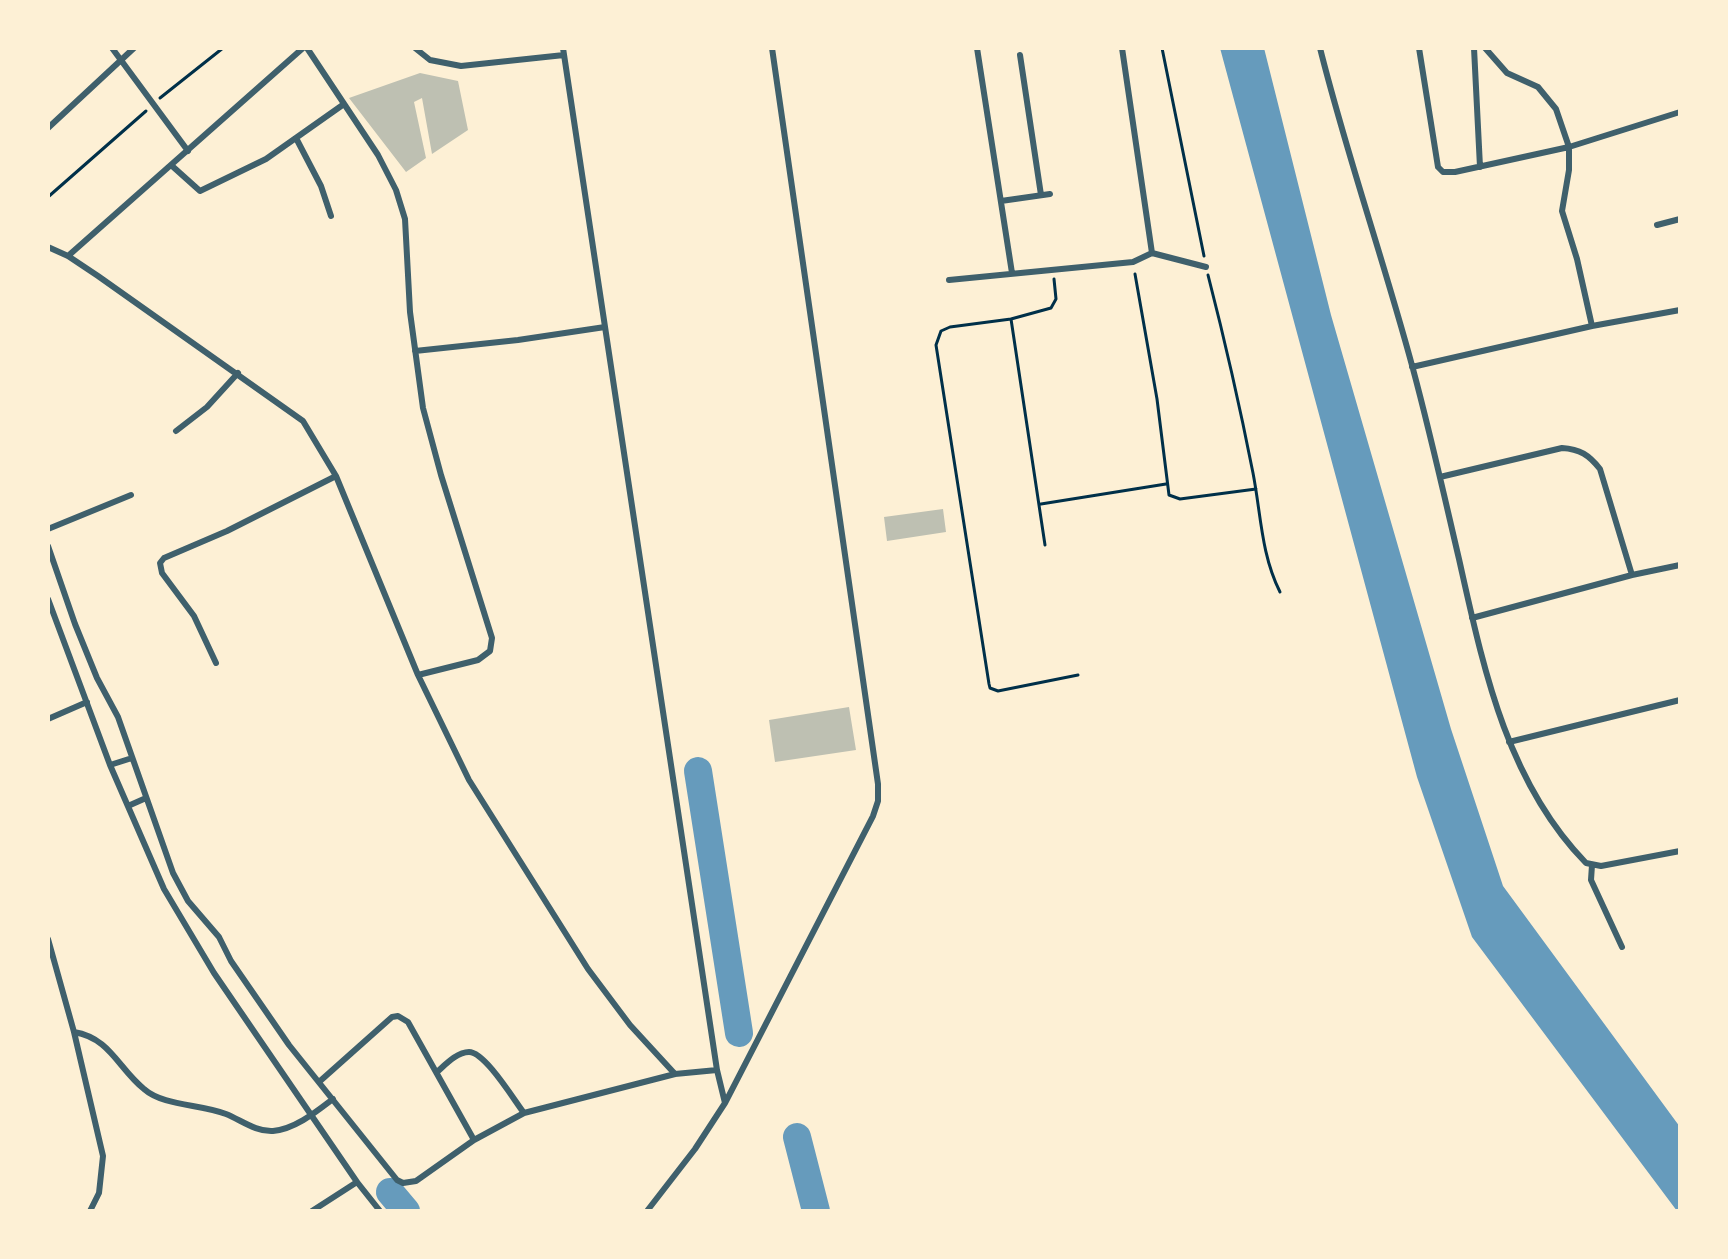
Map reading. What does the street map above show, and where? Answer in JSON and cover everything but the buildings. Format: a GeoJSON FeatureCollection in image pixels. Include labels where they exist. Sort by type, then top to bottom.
{"type":"FeatureCollection","features":[{"type":"Feature","properties":{"kind":"street"},"geometry":{"type":"LineString","coordinates":[[112,48],[188,151]]}},
{"type":"Feature","properties":{"kind":"street"},"geometry":{"type":"LineString","coordinates":[[48,128],[134,48]]}},
{"type":"Feature","properties":{"kind":"street"},"geometry":{"type":"LineString","coordinates":[[68,256],[305,48],[378,155],[405,219],[415,351],[423,408],[492,638],[490,651],[478,660],[418,675]]}},
{"type":"Feature","properties":{"kind":"street"},"geometry":{"type":"LineString","coordinates":[[415,48],[430,60],[461,66],[563,51],[717,1070],[725,1103]]}},
{"type":"Feature","properties":{"kind":"street"},"geometry":{"type":"LineString","coordinates":[[647,1211],[695,1149],[725,1103],[878,801],[772,48]]}},
{"type":"Feature","properties":{"kind":"street"},"geometry":{"type":"LineString","coordinates":[[977,48],[1012,273]]}},
{"type":"Feature","properties":{"kind":"street"},"geometry":{"type":"LineString","coordinates":[[1122,48],[1152,253]]}},
{"type":"Feature","properties":{"kind":"street"},"geometry":{"type":"LineString","coordinates":[[1320,48],[1412,367],[1472,618],[1509,742],[1551,819],[1581,858],[1592,865],[1680,851]]}},
{"type":"Feature","properties":{"kind":"street"},"geometry":{"type":"LineString","coordinates":[[1419,48],[1439,170],[1448,173],[1569,147],[1680,112]]}},
{"type":"Feature","properties":{"kind":"street"},"geometry":{"type":"LineString","coordinates":[[1474,48],[1480,167]]}},
{"type":"Feature","properties":{"kind":"street"},"geometry":{"type":"LineString","coordinates":[[1485,48],[1507,73],[1538,87],[1556,109],[1569,147],[1569,170],[1562,211],[1592,326]]}},
{"type":"Feature","properties":{"kind":"street"},"geometry":{"type":"LineString","coordinates":[[1020,55],[1041,195]]}},
{"type":"Feature","properties":{"kind":"street"},"geometry":{"type":"LineString","coordinates":[[171,165],[200,191],[249,168],[344,104]]}},
{"type":"Feature","properties":{"kind":"street"},"geometry":{"type":"LineString","coordinates":[[296,138],[321,186],[331,216]]}},
{"type":"Feature","properties":{"kind":"street"},"geometry":{"type":"LineString","coordinates":[[1001,201],[1050,194]]}},
{"type":"Feature","properties":{"kind":"street"},"geometry":{"type":"LineString","coordinates":[[1657,225],[1680,219]]}},
{"type":"Feature","properties":{"kind":"street"},"geometry":{"type":"LineString","coordinates":[[48,247],[68,256],[303,421],[336,476],[418,675],[462,767],[569,942],[630,1025],[675,1074]]}},
{"type":"Feature","properties":{"kind":"street"},"geometry":{"type":"LineString","coordinates":[[949,280],[1133,262],[1152,253],[1206,267]]}},
{"type":"Feature","properties":{"kind":"street"},"geometry":{"type":"LineString","coordinates":[[1412,367],[1592,326],[1680,310]]}},
{"type":"Feature","properties":{"kind":"street"},"geometry":{"type":"LineString","coordinates":[[415,351],[605,327]]}},
{"type":"Feature","properties":{"kind":"street"},"geometry":{"type":"LineString","coordinates":[[176,431],[207,407],[238,373]]}},
{"type":"Feature","properties":{"kind":"street"},"geometry":{"type":"LineString","coordinates":[[1440,477],[1562,448],[1576,449],[1591,457],[1600,469],[1632,575]]}},
{"type":"Feature","properties":{"kind":"street"},"geometry":{"type":"LineString","coordinates":[[216,663],[194,616],[162,573],[160,563],[164,558],[227,531],[336,476]]}},
{"type":"Feature","properties":{"kind":"street"},"geometry":{"type":"LineString","coordinates":[[48,529],[131,495]]}},
{"type":"Feature","properties":{"kind":"street"},"geometry":{"type":"LineString","coordinates":[[48,546],[97,678],[118,717],[173,873],[188,901],[219,937],[231,961],[281,1033],[392,1175],[403,1183],[416,1181],[474,1140],[524,1113],[675,1074],[717,1070]]}},
{"type":"Feature","properties":{"kind":"street"},"geometry":{"type":"LineString","coordinates":[[1472,618],[1680,565]]}},
{"type":"Feature","properties":{"kind":"street"},"geometry":{"type":"LineString","coordinates":[[48,599],[110,765],[164,889],[192,937],[357,1182],[380,1211]]}},
{"type":"Feature","properties":{"kind":"street"},"geometry":{"type":"LineString","coordinates":[[59,628],[75,624]]}},
{"type":"Feature","properties":{"kind":"street"},"geometry":{"type":"LineString","coordinates":[[1509,742],[1680,700]]}},
{"type":"Feature","properties":{"kind":"street"},"geometry":{"type":"LineString","coordinates":[[48,719],[87,702]]}},
{"type":"Feature","properties":{"kind":"street"},"geometry":{"type":"LineString","coordinates":[[110,765],[132,758]]}},
{"type":"Feature","properties":{"kind":"street"},"geometry":{"type":"LineString","coordinates":[[128,806],[146,798]]}},
{"type":"Feature","properties":{"kind":"street"},"geometry":{"type":"LineString","coordinates":[[1592,865],[1591,880],[1622,947]]}},
{"type":"Feature","properties":{"kind":"street"},"geometry":{"type":"LineString","coordinates":[[48,939],[103,1156],[99,1193],[90,1211]]}},
{"type":"Feature","properties":{"kind":"street"},"geometry":{"type":"LineString","coordinates":[[319,1082],[387,1021],[398,1016],[408,1022],[474,1140]]}},
{"type":"Feature","properties":{"kind":"street"},"geometry":{"type":"LineString","coordinates":[[74,1032],[96,1038],[141,1088],[161,1099],[212,1109],[261,1130],[284,1128],[312,1115],[333,1099]]}},
{"type":"Feature","properties":{"kind":"street"},"geometry":{"type":"LineString","coordinates":[[437,1072],[465,1052],[474,1052],[524,1113]]}},
{"type":"Feature","properties":{"kind":"street"},"geometry":{"type":"LineString","coordinates":[[312,1211],[357,1182]]}},
{"type":"Feature","properties":{"kind":"path"},"geometry":{"type":"LineString","coordinates":[[48,197],[223,48]]}},
{"type":"Feature","properties":{"kind":"path"},"geometry":{"type":"LineString","coordinates":[[1162,48],[1206,267],[1235,383],[1256,489],[1263,548],[1280,592]]}},
{"type":"Feature","properties":{"kind":"path"},"geometry":{"type":"LineString","coordinates":[[1133,262],[1157,399],[1169,495],[1174,498],[1256,489]]}},
{"type":"Feature","properties":{"kind":"path"},"geometry":{"type":"LineString","coordinates":[[1053,270],[1056,292],[1051,308],[1011,319],[950,327],[941,331],[936,345],[990,688],[998,691],[1078,675]]}},
{"type":"Feature","properties":{"kind":"path"},"geometry":{"type":"LineString","coordinates":[[1011,319],[1045,545]]}},
{"type":"Feature","properties":{"kind":"path"},"geometry":{"type":"LineString","coordinates":[[1041,504],[1166,484]]}},
{"type":"Feature","properties":{"kind":"water"},"geometry":{"type":"Polygon","coordinates":[[[1220,48],[1264,48],[1331,315],[1451,729],[1503,886],[1680,1127],[1680,1211],[1472,937],[1417,777],[1220,48]]]}},
{"type":"Feature","properties":{"kind":"waterway"},"geometry":{"type":"LineString","coordinates":[[698,771],[739,1033]]}},
{"type":"Feature","properties":{"kind":"waterway"},"geometry":{"type":"LineString","coordinates":[[797,1137],[816,1211]]}},
{"type":"Feature","properties":{"kind":"waterway"},"geometry":{"type":"LineString","coordinates":[[390,1192],[406,1211]]}}]}
